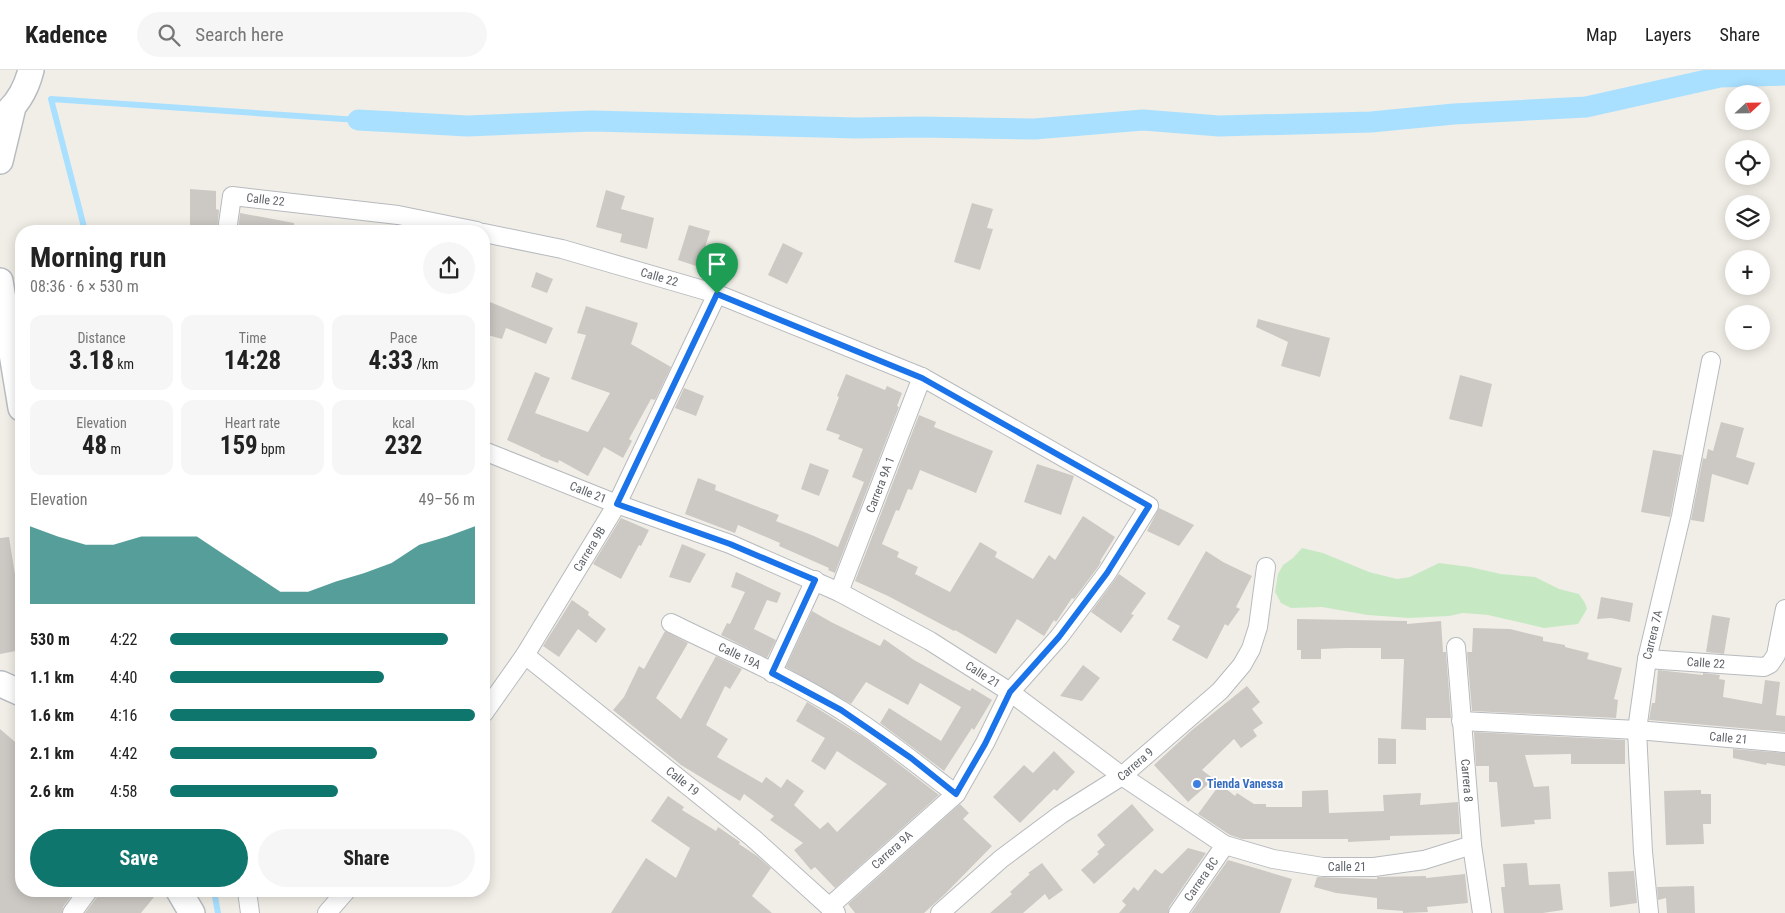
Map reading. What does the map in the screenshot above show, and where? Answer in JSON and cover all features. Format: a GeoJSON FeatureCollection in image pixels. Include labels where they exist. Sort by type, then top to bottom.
{"type":"FeatureCollection","features":[{"type":"Feature","properties":{"kind":"street"},"geometry":{"type":"LineString","coordinates":[[0,161],[7,113],[25,91],[31,70]]}},
{"type":"Feature","properties":{"kind":"street","name":"Calle 22"},"geometry":{"type":"LineString","coordinates":[[228,225],[232,196],[398,215],[447,225]]}},
{"type":"Feature","properties":{"kind":"street","name":"Calle 22"},"geometry":{"type":"LineString","coordinates":[[490,234],[562,249],[717,294],[922,378],[1149,506],[1107,573],[1059,637],[1010,692]]}},
{"type":"Feature","properties":{"kind":"street"},"geometry":{"type":"LineString","coordinates":[[0,281],[15,372]]}},
{"type":"Feature","properties":{"kind":"street","name":"Carrera 9B"},"geometry":{"type":"LineString","coordinates":[[490,705],[525,655],[617,504],[717,294]]}},
{"type":"Feature","properties":{"kind":"street","name":"Carrera 7A"},"geometry":{"type":"LineString","coordinates":[[1649,913],[1643,852],[1637,730],[1647,659],[1681,516],[1711,360]]}},
{"type":"Feature","properties":{"kind":"street","name":"Carrera 9A 1"},"geometry":{"type":"LineString","coordinates":[[839,592],[922,378]]}},
{"type":"Feature","properties":{"kind":"street","name":"Calle 21"},"geometry":{"type":"LineString","coordinates":[[490,453],[617,504],[730,544],[839,592],[930,641],[1010,692],[1122,776],[1225,845],[1273,859],[1323,866],[1374,867],[1424,860],[1472,846]]}},
{"type":"Feature","properties":{"kind":"street","name":"Carrera 9"},"geometry":{"type":"LineString","coordinates":[[940,913],[1001,859],[1060,815],[1122,776],[1220,692],[1242,665],[1251,649],[1258,627],[1266,567]]}},
{"type":"Feature","properties":{"kind":"street"},"geometry":{"type":"LineString","coordinates":[[772,673],[815,580]]}},
{"type":"Feature","properties":{"kind":"street","name":"Calle 22"},"geometry":{"type":"LineString","coordinates":[[1647,659],[1764,667],[1770,664],[1776,655],[1785,608]]}},
{"type":"Feature","properties":{"kind":"street","name":"Calle 19A"},"geometry":{"type":"LineString","coordinates":[[671,622],[841,710],[911,758],[956,794]]}},
{"type":"Feature","properties":{"kind":"street","name":"Carrera 8"},"geometry":{"type":"LineString","coordinates":[[1456,647],[1472,846],[1482,913]]}},
{"type":"Feature","properties":{"kind":"street","name":"Calle 19"},"geometry":{"type":"LineString","coordinates":[[525,655],[753,838],[833,910]]}},
{"type":"Feature","properties":{"kind":"street","name":"Carrera 9A"},"geometry":{"type":"LineString","coordinates":[[833,910],[956,794],[985,744],[1010,692]]}},
{"type":"Feature","properties":{"kind":"street","name":"Calle 21"},"geometry":{"type":"LineString","coordinates":[[1461,721],[1637,730],[1785,743]]}},
{"type":"Feature","properties":{"kind":"street","name":"Carrera 8C"},"geometry":{"type":"LineString","coordinates":[[1178,913],[1225,845]]}},
{"type":"Feature","properties":{"kind":"street"},"geometry":{"type":"LineString","coordinates":[[72,913],[84,897]]}},
{"type":"Feature","properties":{"kind":"street"},"geometry":{"type":"LineString","coordinates":[[183,897],[192,913]]}},
{"type":"Feature","properties":{"kind":"street"},"geometry":{"type":"LineString","coordinates":[[248,897],[250,913]]}},
{"type":"Feature","properties":{"kind":"street"},"geometry":{"type":"LineString","coordinates":[[327,913],[341,897]]}},
{"type":"Feature","properties":{"kind":"green space"},"geometry":{"type":"Polygon","coordinates":[[[1302,548],[1323,553],[1369,572],[1397,579],[1410,577],[1439,563],[1501,574],[1535,577],[1559,589],[1579,594],[1587,609],[1578,624],[1544,628],[1488,615],[1463,613],[1449,616],[1409,618],[1368,615],[1322,607],[1291,608],[1281,603],[1275,592],[1278,574],[1283,565],[1302,548]]]}},
{"type":"Feature","properties":{"kind":"building"},"geometry":{"type":"Polygon","coordinates":[[[190,189],[216,191],[216,209],[219,210],[218,225],[190,225],[190,189]]]}},
{"type":"Feature","properties":{"kind":"building"},"geometry":{"type":"Polygon","coordinates":[[[606,190],[625,196],[621,209],[654,218],[647,249],[620,242],[622,234],[596,227],[606,190]]]}},
{"type":"Feature","properties":{"kind":"building"},"geometry":{"type":"Polygon","coordinates":[[[972,203],[993,209],[987,228],[993,229],[980,270],[954,262],[972,203]]]}},
{"type":"Feature","properties":{"kind":"building"},"geometry":{"type":"Polygon","coordinates":[[[240,213],[294,223],[294,225],[239,225],[240,213]]]}},
{"type":"Feature","properties":{"kind":"building"},"geometry":{"type":"Polygon","coordinates":[[[689,225],[710,231],[699,267],[678,260],[689,225]]]}},
{"type":"Feature","properties":{"kind":"building"},"geometry":{"type":"Polygon","coordinates":[[[783,243],[803,253],[787,284],[768,275],[783,243]]]}},
{"type":"Feature","properties":{"kind":"building"},"geometry":{"type":"Polygon","coordinates":[[[536,272],[553,279],[547,293],[531,287],[536,272]]]}},
{"type":"Feature","properties":{"kind":"building"},"geometry":{"type":"Polygon","coordinates":[[[490,302],[553,328],[546,344],[506,328],[502,339],[490,336],[490,302]]]}},
{"type":"Feature","properties":{"kind":"building"},"geometry":{"type":"Polygon","coordinates":[[[586,306],[638,323],[631,344],[671,367],[655,400],[651,399],[629,439],[632,441],[623,458],[604,447],[588,476],[559,460],[558,463],[507,440],[535,372],[550,378],[535,413],[588,432],[610,393],[571,379],[586,335],[577,333],[586,306]]]}},
{"type":"Feature","properties":{"kind":"building"},"geometry":{"type":"Polygon","coordinates":[[[1258,319],[1330,338],[1320,377],[1281,366],[1288,342],[1256,327],[1258,319]]]}},
{"type":"Feature","properties":{"kind":"building"},"geometry":{"type":"Polygon","coordinates":[[[846,374],[885,390],[887,386],[902,393],[897,406],[899,407],[835,573],[828,570],[829,568],[779,546],[780,543],[738,525],[735,533],[685,514],[698,478],[716,485],[715,490],[779,515],[776,521],[838,547],[864,482],[852,477],[863,449],[838,439],[840,435],[826,430],[846,374]]]}},
{"type":"Feature","properties":{"kind":"building"},"geometry":{"type":"Polygon","coordinates":[[[1460,375],[1492,384],[1482,427],[1449,419],[1460,375]]]}},
{"type":"Feature","properties":{"kind":"building"},"geometry":{"type":"Polygon","coordinates":[[[684,388],[704,396],[696,416],[675,408],[684,388]]]}},
{"type":"Feature","properties":{"kind":"building"},"geometry":{"type":"Polygon","coordinates":[[[919,415],[936,422],[934,427],[993,451],[976,493],[920,470],[912,490],[908,489],[899,511],[896,510],[882,544],[899,552],[897,557],[918,567],[915,574],[950,592],[980,542],[997,552],[995,557],[1033,579],[1049,555],[1055,560],[1083,516],[1115,537],[1098,567],[1074,599],[1072,598],[1056,622],[1054,620],[1044,636],[1017,619],[996,654],[955,630],[855,581],[919,415]]]}},
{"type":"Feature","properties":{"kind":"building"},"geometry":{"type":"Polygon","coordinates":[[[1721,422],[1744,428],[1736,457],[1755,463],[1748,485],[1712,474],[1704,522],[1691,520],[1703,458],[1706,459],[1708,449],[1713,451],[1721,422]]]}},
{"type":"Feature","properties":{"kind":"building"},"geometry":{"type":"Polygon","coordinates":[[[1653,450],[1682,455],[1670,517],[1641,512],[1653,450]]]}},
{"type":"Feature","properties":{"kind":"building"},"geometry":{"type":"Polygon","coordinates":[[[810,463],[829,470],[819,496],[801,489],[810,463]]]}},
{"type":"Feature","properties":{"kind":"building"},"geometry":{"type":"Polygon","coordinates":[[[1037,464],[1074,476],[1061,515],[1024,502],[1037,464]]]}},
{"type":"Feature","properties":{"kind":"building"},"geometry":{"type":"Polygon","coordinates":[[[1159,508],[1194,525],[1179,546],[1147,531],[1159,508]]]}},
{"type":"Feature","properties":{"kind":"building"},"geometry":{"type":"Polygon","coordinates":[[[621,518],[649,530],[621,579],[593,564],[621,518]]]}},
{"type":"Feature","properties":{"kind":"building"},"geometry":{"type":"Polygon","coordinates":[[[9,537],[15,574],[15,651],[0,654],[0,538],[9,537]]]}},
{"type":"Feature","properties":{"kind":"building"},"geometry":{"type":"Polygon","coordinates":[[[682,544],[706,554],[690,583],[669,577],[682,544]]]}},
{"type":"Feature","properties":{"kind":"building"},"geometry":{"type":"Polygon","coordinates":[[[1206,551],[1223,562],[1252,576],[1236,607],[1240,609],[1228,626],[1225,624],[1207,659],[1172,640],[1180,626],[1167,619],[1206,551]]]}},
{"type":"Feature","properties":{"kind":"building"},"geometry":{"type":"Polygon","coordinates":[[[736,572],[781,593],[777,603],[767,600],[754,629],[776,640],[767,658],[721,635],[727,623],[730,624],[745,592],[731,587],[736,572]]]}},
{"type":"Feature","properties":{"kind":"building"},"geometry":{"type":"Polygon","coordinates":[[[1119,574],[1146,593],[1131,614],[1134,615],[1121,633],[1091,612],[1119,574]]]}},
{"type":"Feature","properties":{"kind":"building"},"geometry":{"type":"Polygon","coordinates":[[[1601,597],[1633,603],[1630,622],[1611,618],[1597,619],[1601,597]]]}},
{"type":"Feature","properties":{"kind":"building"},"geometry":{"type":"Polygon","coordinates":[[[572,600],[589,612],[588,615],[606,629],[596,643],[578,629],[559,657],[543,646],[572,600]]]}},
{"type":"Feature","properties":{"kind":"building"},"geometry":{"type":"Polygon","coordinates":[[[812,611],[880,646],[884,639],[914,660],[970,691],[972,688],[992,700],[974,730],[972,728],[944,771],[880,723],[889,708],[941,741],[961,707],[920,683],[908,705],[866,682],[851,704],[786,667],[812,611]]]}},
{"type":"Feature","properties":{"kind":"building"},"geometry":{"type":"Polygon","coordinates":[[[1712,615],[1730,618],[1724,654],[1706,652],[1712,615]]]}},
{"type":"Feature","properties":{"kind":"building"},"geometry":{"type":"Polygon","coordinates":[[[1297,619],[1407,621],[1407,624],[1441,621],[1443,652],[1446,652],[1451,718],[1426,718],[1426,730],[1401,729],[1404,659],[1381,659],[1381,648],[1347,648],[1321,649],[1321,659],[1301,659],[1301,650],[1297,650],[1297,619]]]}},
{"type":"Feature","properties":{"kind":"building"},"geometry":{"type":"Polygon","coordinates":[[[1473,628],[1510,629],[1543,637],[1543,641],[1565,645],[1565,647],[1589,653],[1587,659],[1622,668],[1614,699],[1618,700],[1616,718],[1472,711],[1467,652],[1472,652],[1473,628]]]}},
{"type":"Feature","properties":{"kind":"building"},"geometry":{"type":"Polygon","coordinates":[[[665,631],[688,643],[656,698],[681,719],[716,656],[742,669],[730,689],[725,686],[706,725],[728,739],[717,757],[762,783],[766,777],[781,788],[787,779],[804,791],[794,805],[820,829],[828,822],[837,832],[887,784],[837,751],[825,770],[811,761],[825,738],[796,721],[807,702],[865,738],[939,795],[835,888],[815,867],[811,870],[794,850],[803,843],[770,820],[774,816],[744,794],[740,801],[681,765],[613,710],[624,697],[639,666],[644,669],[665,631]]]}},
{"type":"Feature","properties":{"kind":"building"},"geometry":{"type":"Polygon","coordinates":[[[1083,665],[1100,678],[1082,701],[1060,696],[1083,665]]]}},
{"type":"Feature","properties":{"kind":"building"},"geometry":{"type":"Polygon","coordinates":[[[1658,670],[1720,675],[1719,679],[1725,680],[1723,697],[1762,704],[1765,680],[1780,682],[1776,715],[1785,716],[1785,732],[1649,720],[1652,703],[1655,703],[1658,670]]]}},
{"type":"Feature","properties":{"kind":"building"},"geometry":{"type":"Polygon","coordinates":[[[1247,686],[1260,702],[1252,709],[1263,723],[1253,730],[1257,736],[1241,748],[1234,739],[1202,770],[1214,779],[1188,802],[1154,765],[1192,730],[1247,686]]]}},
{"type":"Feature","properties":{"kind":"building"},"geometry":{"type":"Polygon","coordinates":[[[0,729],[15,742],[15,897],[70,897],[63,907],[62,913],[0,913],[0,729]]]}},
{"type":"Feature","properties":{"kind":"building"},"geometry":{"type":"Polygon","coordinates":[[[1474,732],[1625,740],[1625,764],[1571,764],[1571,754],[1525,755],[1534,787],[1549,786],[1551,819],[1534,820],[1535,824],[1501,827],[1497,782],[1489,782],[1489,766],[1476,766],[1474,732]]]}},
{"type":"Feature","properties":{"kind":"building"},"geometry":{"type":"Polygon","coordinates":[[[1378,738],[1396,739],[1396,764],[1378,764],[1378,738]]]}},
{"type":"Feature","properties":{"kind":"building"},"geometry":{"type":"Polygon","coordinates":[[[1733,749],[1785,753],[1785,766],[1767,763],[1766,765],[1733,758],[1733,749]]]}},
{"type":"Feature","properties":{"kind":"building"},"geometry":{"type":"Polygon","coordinates":[[[1054,751],[1075,772],[1057,791],[1054,789],[1020,823],[993,797],[1024,765],[1033,773],[1054,751]]]}},
{"type":"Feature","properties":{"kind":"building"},"geometry":{"type":"Polygon","coordinates":[[[1220,784],[1235,796],[1237,793],[1254,804],[1266,804],[1266,807],[1302,807],[1302,791],[1328,790],[1329,813],[1384,811],[1383,795],[1421,793],[1420,805],[1458,802],[1460,834],[1390,836],[1390,840],[1348,842],[1348,839],[1242,839],[1230,835],[1198,814],[1220,784]]]}},
{"type":"Feature","properties":{"kind":"building"},"geometry":{"type":"Polygon","coordinates":[[[1701,790],[1701,794],[1711,794],[1711,824],[1703,824],[1704,844],[1666,845],[1664,791],[1701,790]]]}},
{"type":"Feature","properties":{"kind":"building"},"geometry":{"type":"Polygon","coordinates":[[[668,796],[684,807],[682,810],[716,831],[718,827],[740,842],[739,844],[771,868],[752,896],[772,913],[611,913],[646,858],[676,878],[690,848],[651,821],[668,796]]]}},
{"type":"Feature","properties":{"kind":"building"},"geometry":{"type":"Polygon","coordinates":[[[960,804],[969,813],[963,819],[992,846],[924,913],[855,913],[848,904],[960,804]]]}},
{"type":"Feature","properties":{"kind":"building"},"geometry":{"type":"Polygon","coordinates":[[[1132,804],[1154,830],[1094,884],[1081,870],[1099,854],[1097,852],[1105,845],[1097,835],[1132,804]]]}},
{"type":"Feature","properties":{"kind":"building"},"geometry":{"type":"Polygon","coordinates":[[[1188,848],[1206,853],[1169,907],[1168,913],[1119,913],[1126,905],[1122,901],[1134,887],[1138,891],[1155,869],[1162,874],[1188,848]]]}},
{"type":"Feature","properties":{"kind":"building"},"geometry":{"type":"Polygon","coordinates":[[[1228,860],[1292,879],[1280,913],[1191,913],[1228,860]]]}},
{"type":"Feature","properties":{"kind":"building"},"geometry":{"type":"Polygon","coordinates":[[[1042,863],[1063,890],[1049,900],[1045,894],[1023,913],[990,913],[1012,894],[1010,892],[1030,874],[1028,873],[1042,863]]]}},
{"type":"Feature","properties":{"kind":"building"},"geometry":{"type":"Polygon","coordinates":[[[1527,863],[1529,885],[1560,884],[1563,910],[1543,913],[1504,913],[1501,887],[1505,887],[1503,864],[1527,863]]]}},
{"type":"Feature","properties":{"kind":"building"},"geometry":{"type":"Polygon","coordinates":[[[1634,871],[1637,903],[1610,907],[1608,872],[1634,871]]]}},
{"type":"Feature","properties":{"kind":"building"},"geometry":{"type":"Polygon","coordinates":[[[1465,874],[1468,903],[1427,907],[1428,912],[1403,913],[1403,911],[1377,909],[1377,898],[1336,893],[1314,887],[1317,877],[1377,879],[1377,877],[1426,876],[1426,878],[1465,874]]]}},
{"type":"Feature","properties":{"kind":"building"},"geometry":{"type":"Polygon","coordinates":[[[1694,886],[1695,913],[1667,913],[1666,898],[1658,900],[1657,887],[1694,886]]]}},
{"type":"Feature","properties":{"kind":"building"},"geometry":{"type":"Polygon","coordinates":[[[97,897],[154,897],[141,913],[85,913],[97,897]]]}},
{"type":"Feature","properties":{"kind":"waterway"},"geometry":{"type":"LineString","coordinates":[[358,120],[467,126],[592,121],[857,128],[1034,129],[1143,120],[1219,126],[1371,122],[1454,114],[1586,107],[1720,77],[1785,75]]}},
{"type":"Feature","properties":{"kind":"waterway"},"geometry":{"type":"LineString","coordinates":[[83,225],[51,99],[358,120]]}},
{"type":"Feature","properties":{"kind":"waterway"},"geometry":{"type":"LineString","coordinates":[[215,897],[218,913]]}},
{"type":"Feature","properties":{"kind":"place","name":"Tienda Vanessa"},"geometry":{"type":"Point","coordinates":[1197,784]}},
{"type":"Feature","properties":{"kind":"route"},"geometry":{"type":"LineString","coordinates":[[717,294],[922,378],[1149,506],[1107,573],[1059,637],[1010,692],[985,744],[956,794],[911,758],[841,710],[772,673],[815,580],[730,544],[617,504],[717,294]]}}]}
